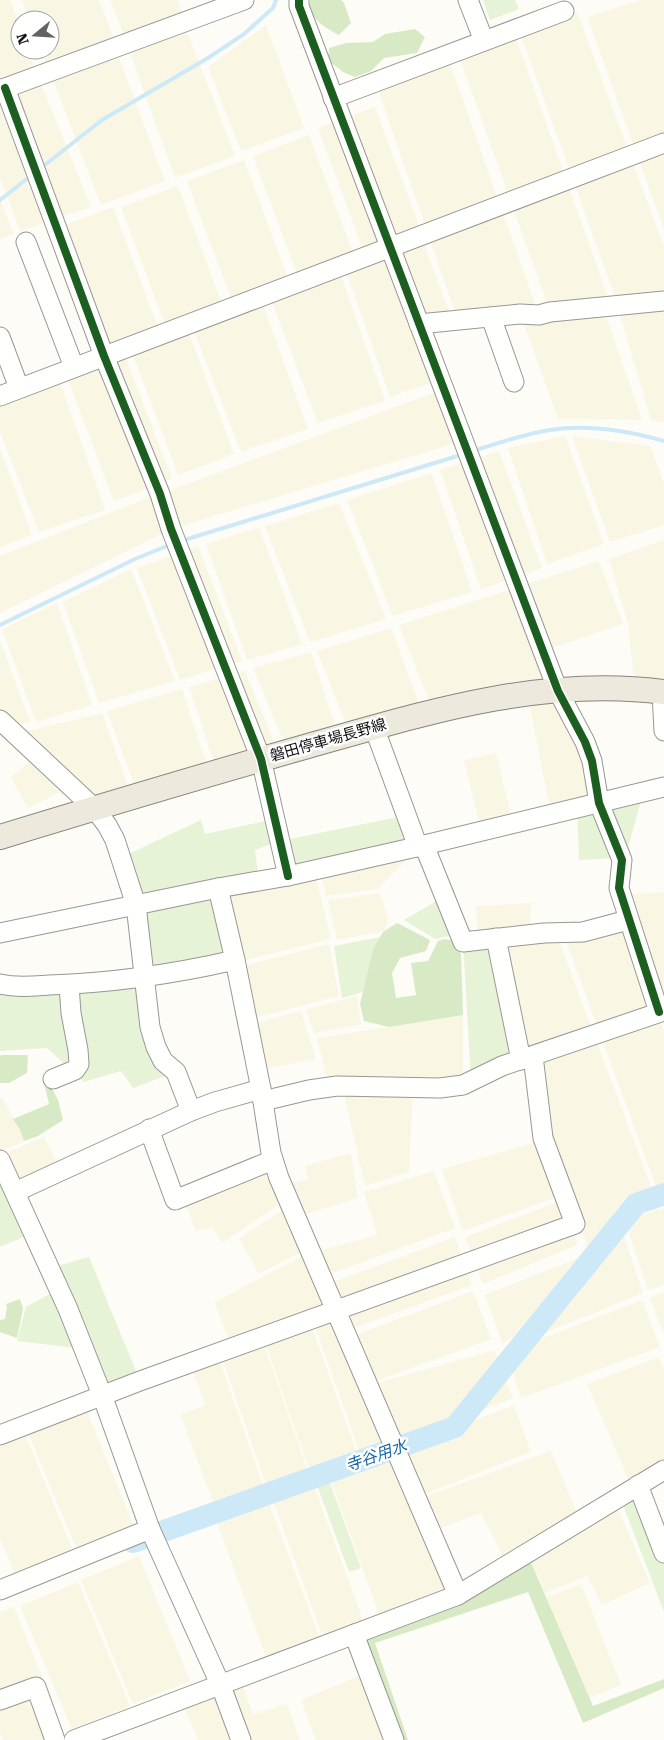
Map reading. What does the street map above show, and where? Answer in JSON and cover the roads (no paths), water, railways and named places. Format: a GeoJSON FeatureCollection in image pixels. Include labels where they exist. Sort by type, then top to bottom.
{"type":"FeatureCollection","features":[{"type":"Feature","properties":{"kind":"main road","name":"磐田停車場長野線"},"geometry":{"type":"LineString","coordinates":[[0,838],[261,759],[451,707],[494,698],[558,690],[663,692]]}},
{"type":"Feature","properties":{"kind":"street"},"geometry":{"type":"LineString","coordinates":[[244,0],[2,89],[261,759],[288,876]]}},
{"type":"Feature","properties":{"kind":"street"},"geometry":{"type":"LineString","coordinates":[[15,1192],[149,1129],[215,1102],[337,1086],[440,1088],[463,1084],[502,1066],[662,1012],[628,920],[619,888],[622,860],[599,803],[592,760],[585,742],[558,690],[333,98],[299,6],[299,0]]}},
{"type":"Feature","properties":{"kind":"street"},"geometry":{"type":"LineString","coordinates":[[468,0],[484,41]]}},
{"type":"Feature","properties":{"kind":"street"},"geometry":{"type":"LineString","coordinates":[[333,98],[564,11]]}},
{"type":"Feature","properties":{"kind":"street"},"geometry":{"type":"LineString","coordinates":[[0,396],[664,143]]}},
{"type":"Feature","properties":{"kind":"street"},"geometry":{"type":"LineString","coordinates":[[26,242],[74,367]]}},
{"type":"Feature","properties":{"kind":"street"},"geometry":{"type":"LineString","coordinates":[[419,324],[520,314],[539,315],[550,312],[664,301]]}},
{"type":"Feature","properties":{"kind":"street"},"geometry":{"type":"LineString","coordinates":[[491,317],[514,382]]}},
{"type":"Feature","properties":{"kind":"street"},"geometry":{"type":"LineString","coordinates":[[0,336],[20,388]]}},
{"type":"Feature","properties":{"kind":"street"},"geometry":{"type":"LineString","coordinates":[[663,692],[664,731]]}},
{"type":"Feature","properties":{"kind":"street"},"geometry":{"type":"LineString","coordinates":[[0,720],[94,808],[115,840],[136,905],[150,1027],[162,1061],[176,1072],[191,1111]]}},
{"type":"Feature","properties":{"kind":"street"},"geometry":{"type":"LineString","coordinates":[[374,728],[421,846],[463,942],[544,933],[582,932],[628,920]]}},
{"type":"Feature","properties":{"kind":"street"},"geometry":{"type":"LineString","coordinates":[[0,932],[218,888],[288,876],[664,787]]}},
{"type":"Feature","properties":{"kind":"street"},"geometry":{"type":"LineString","coordinates":[[218,888],[235,960],[273,1160],[282,1186],[458,1595]]}},
{"type":"Feature","properties":{"kind":"street"},"geometry":{"type":"LineString","coordinates":[[0,1435],[102,1394],[575,1224],[543,1138],[527,1058],[496,938]]}},
{"type":"Feature","properties":{"kind":"street"},"geometry":{"type":"LineString","coordinates":[[0,984],[8,986],[69,985],[144,977],[203,968],[235,960]]}},
{"type":"Feature","properties":{"kind":"street"},"geometry":{"type":"LineString","coordinates":[[53,1079],[75,1070],[79,1064],[71,1013],[69,985]]}},
{"type":"Feature","properties":{"kind":"street"},"geometry":{"type":"LineString","coordinates":[[149,1129],[175,1200],[273,1160]]}},
{"type":"Feature","properties":{"kind":"street"},"geometry":{"type":"LineString","coordinates":[[0,1160],[68,1309],[102,1394],[150,1529],[221,1686],[241,1740]]}},
{"type":"Feature","properties":{"kind":"street"},"geometry":{"type":"LineString","coordinates":[[74,1740],[458,1595],[664,1470]]}},
{"type":"Feature","properties":{"kind":"street"},"geometry":{"type":"LineString","coordinates":[[638,1486],[664,1553]]}},
{"type":"Feature","properties":{"kind":"street"},"geometry":{"type":"LineString","coordinates":[[0,1590],[150,1529]]}},
{"type":"Feature","properties":{"kind":"street"},"geometry":{"type":"LineString","coordinates":[[354,1634],[394,1740]]}},
{"type":"Feature","properties":{"kind":"street"},"geometry":{"type":"LineString","coordinates":[[0,1700],[36,1687],[55,1740]]}},
{"type":"Feature","properties":{"kind":"waterway"},"geometry":{"type":"LineString","coordinates":[[41,168],[102,120],[208,58],[244,34],[273,8],[276,0]]}},
{"type":"Feature","properties":{"kind":"waterway"},"geometry":{"type":"LineString","coordinates":[[0,200],[32,175]]}},
{"type":"Feature","properties":{"kind":"waterway"},"geometry":{"type":"LineString","coordinates":[[473,451],[511,439],[564,428],[593,428],[636,434],[664,441]]}},
{"type":"Feature","properties":{"kind":"waterway"},"geometry":{"type":"LineString","coordinates":[[181,541],[464,454]]}},
{"type":"Feature","properties":{"kind":"waterway"},"geometry":{"type":"LineString","coordinates":[[0,625],[135,559],[172,544]]}},
{"type":"Feature","properties":{"kind":"waterway","name":"寺谷用水"},"geometry":{"type":"LineString","coordinates":[[133,1542],[455,1427],[636,1204],[664,1194]]}}]}
